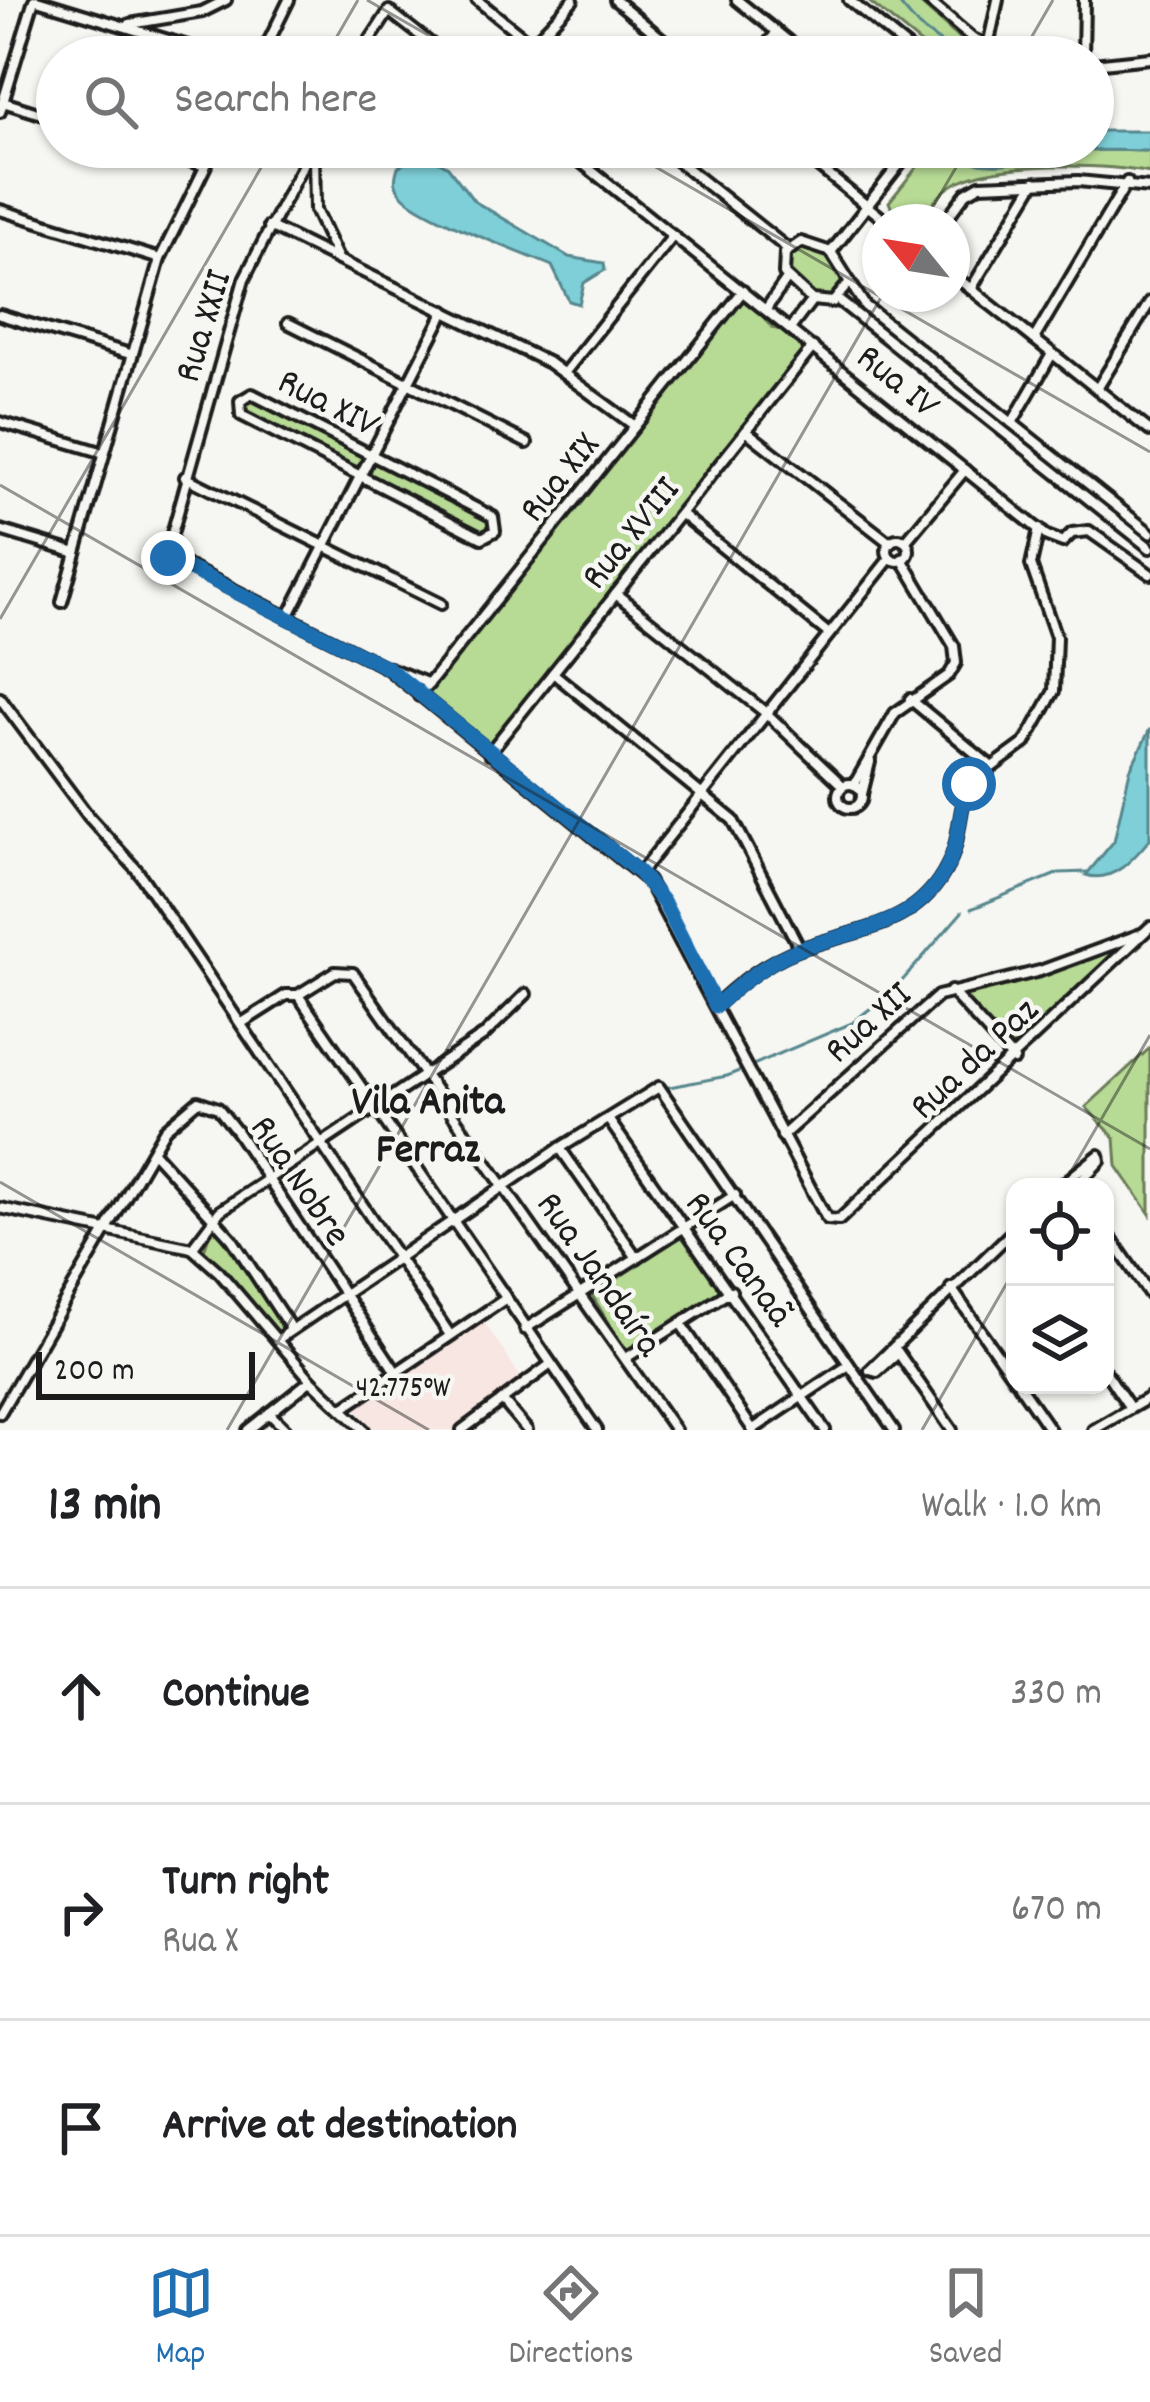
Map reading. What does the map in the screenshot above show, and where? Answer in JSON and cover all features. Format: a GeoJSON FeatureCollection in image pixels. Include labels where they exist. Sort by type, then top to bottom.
{"type":"FeatureCollection","features":[{"type":"Feature","properties":{"kind":"street"},"geometry":{"type":"LineString","coordinates":[[36,114],[1,106],[35,0],[154,36]]}},
{"type":"Feature","properties":{"kind":"street"},"geometry":{"type":"LineString","coordinates":[[118,25],[179,18],[226,0]]}},
{"type":"Feature","properties":{"kind":"street"},"geometry":{"type":"LineString","coordinates":[[271,36],[289,0]]}},
{"type":"Feature","properties":{"kind":"street"},"geometry":{"type":"LineString","coordinates":[[477,0],[522,36]]}},
{"type":"Feature","properties":{"kind":"street"},"geometry":{"type":"LineString","coordinates":[[539,36],[573,0]]}},
{"type":"Feature","properties":{"kind":"street"},"geometry":{"type":"LineString","coordinates":[[614,0],[658,36]]}},
{"type":"Feature","properties":{"kind":"street"},"geometry":{"type":"LineString","coordinates":[[849,0],[894,36]]}},
{"type":"Feature","properties":{"kind":"street"},"geometry":{"type":"LineString","coordinates":[[928,0],[975,36]]}},
{"type":"Feature","properties":{"kind":"street"},"geometry":{"type":"LineString","coordinates":[[990,36],[998,0]]}},
{"type":"Feature","properties":{"kind":"street"},"geometry":{"type":"LineString","coordinates":[[1083,36],[1084,0]]}},
{"type":"Feature","properties":{"kind":"street"},"geometry":{"type":"LineString","coordinates":[[740,1],[782,36]]}},
{"type":"Feature","properties":{"kind":"street"},"geometry":{"type":"LineString","coordinates":[[371,36],[385,12],[422,36]]}},
{"type":"Feature","properties":{"kind":"street"},"geometry":{"type":"LineString","coordinates":[[774,36],[777,32]]}},
{"type":"Feature","properties":{"kind":"street"},"geometry":{"type":"LineString","coordinates":[[1114,62],[1150,58]]}},
{"type":"Feature","properties":{"kind":"street"},"geometry":{"type":"LineString","coordinates":[[62,602],[100,452],[160,259],[204,168]]}},
{"type":"Feature","properties":{"kind":"street","name":"Rua XXII"},"geometry":{"type":"LineString","coordinates":[[288,617],[168,558],[169,530],[244,280],[301,168]]}},
{"type":"Feature","properties":{"kind":"street"},"geometry":{"type":"LineString","coordinates":[[314,168],[316,210],[338,259]]}},
{"type":"Feature","properties":{"kind":"street","name":"Rua IV"},"geometry":{"type":"LineString","coordinates":[[588,168],[1039,529]]}},
{"type":"Feature","properties":{"kind":"street"},"geometry":{"type":"LineString","coordinates":[[687,168],[788,249]]}},
{"type":"Feature","properties":{"kind":"street"},"geometry":{"type":"LineString","coordinates":[[820,168],[865,204]]}},
{"type":"Feature","properties":{"kind":"street"},"geometry":{"type":"LineString","coordinates":[[869,204],[897,168]]}},
{"type":"Feature","properties":{"kind":"street"},"geometry":{"type":"LineString","coordinates":[[1035,182],[971,289],[1150,431]]}},
{"type":"Feature","properties":{"kind":"street"},"geometry":{"type":"LineString","coordinates":[[1034,339],[1126,182]]}},
{"type":"Feature","properties":{"kind":"street"},"geometry":{"type":"LineString","coordinates":[[958,204],[980,185],[1126,182],[1150,188]]}},
{"type":"Feature","properties":{"kind":"street"},"geometry":{"type":"LineString","coordinates":[[0,211],[160,259]]}},
{"type":"Feature","properties":{"kind":"street"},"geometry":{"type":"LineString","coordinates":[[831,252],[862,212]]}},
{"type":"Feature","properties":{"kind":"street"},"geometry":{"type":"LineString","coordinates":[[269,226],[565,372],[635,426]]}},
{"type":"Feature","properties":{"kind":"street"},"geometry":{"type":"LineString","coordinates":[[565,372],[673,236]]}},
{"type":"Feature","properties":{"kind":"street"},"geometry":{"type":"LineString","coordinates":[[788,249],[813,243],[831,252],[866,306],[1150,533]]}},
{"type":"Feature","properties":{"kind":"street"},"geometry":{"type":"LineString","coordinates":[[788,249],[782,264],[788,279],[812,300],[838,300],[1150,548]]}},
{"type":"Feature","properties":{"kind":"street"},"geometry":{"type":"LineString","coordinates":[[766,309],[788,279]]}},
{"type":"Feature","properties":{"kind":"street"},"geometry":{"type":"LineString","coordinates":[[838,300],[849,284]]}},
{"type":"Feature","properties":{"kind":"street","name":"Rua XIX"},"geometry":{"type":"LineString","coordinates":[[419,696],[742,291]]}},
{"type":"Feature","properties":{"kind":"street"},"geometry":{"type":"LineString","coordinates":[[790,329],[812,300]]}},
{"type":"Feature","properties":{"kind":"street"},"geometry":{"type":"LineString","coordinates":[[1097,389],[1150,302]]}},
{"type":"Feature","properties":{"kind":"street"},"geometry":{"type":"LineString","coordinates":[[429,684],[288,617],[445,311]]}},
{"type":"Feature","properties":{"kind":"street"},"geometry":{"type":"LineString","coordinates":[[0,315],[130,354]]}},
{"type":"Feature","properties":{"kind":"street"},"geometry":{"type":"LineString","coordinates":[[287,323],[527,443]]}},
{"type":"Feature","properties":{"kind":"street","name":"Rua XVIII"},"geometry":{"type":"LineString","coordinates":[[489,753],[813,347]]}},
{"type":"Feature","properties":{"kind":"street"},"geometry":{"type":"LineString","coordinates":[[1012,423],[1052,354]]}},
{"type":"Feature","properties":{"kind":"street","name":"Rua XIV"},"geometry":{"type":"LineString","coordinates":[[252,394],[370,454],[493,517],[495,531],[482,538],[359,475],[241,415],[240,401],[252,394]]}},
{"type":"Feature","properties":{"kind":"street"},"geometry":{"type":"LineString","coordinates":[[0,422],[100,452]]}},
{"type":"Feature","properties":{"kind":"street"},"geometry":{"type":"LineString","coordinates":[[746,430],[890,543],[905,542],[964,470]]}},
{"type":"Feature","properties":{"kind":"street"},"geometry":{"type":"LineString","coordinates":[[185,478],[441,604]]}},
{"type":"Feature","properties":{"kind":"street"},"geometry":{"type":"LineString","coordinates":[[680,513],[829,634]]}},
{"type":"Feature","properties":{"kind":"street"},"geometry":{"type":"LineString","coordinates":[[716,1006],[755,973],[800,950],[885,926],[923,901],[957,844],[967,788],[1032,733],[1051,700],[1058,673],[1053,624],[1031,565],[1039,529],[1062,542],[1072,533],[1089,531],[1150,574]]}},
{"type":"Feature","properties":{"kind":"street"},"geometry":{"type":"LineString","coordinates":[[0,530],[74,553]]}},
{"type":"Feature","properties":{"kind":"street"},"geometry":{"type":"LineString","coordinates":[[902,560],[908,552],[905,542]]}},
{"type":"Feature","properties":{"kind":"street"},"geometry":{"type":"LineString","coordinates":[[640,873],[890,558],[890,543]]}},
{"type":"Feature","properties":{"kind":"street"},"geometry":{"type":"LineString","coordinates":[[890,558],[902,560]]}},
{"type":"Feature","properties":{"kind":"street"},"geometry":{"type":"LineString","coordinates":[[854,785],[887,723],[910,699],[949,675],[957,658],[902,560]]}},
{"type":"Feature","properties":{"kind":"street"},"geometry":{"type":"LineString","coordinates":[[616,594],[766,713],[843,786],[854,785]]}},
{"type":"Feature","properties":{"kind":"street"},"geometry":{"type":"LineString","coordinates":[[388,668],[640,873],[664,903],[782,1136]]}},
{"type":"Feature","properties":{"kind":"street"},"geometry":{"type":"LineString","coordinates":[[553,673],[701,792],[737,827],[800,950]]}},
{"type":"Feature","properties":{"kind":"street"},"geometry":{"type":"LineString","coordinates":[[0,698],[89,818],[137,870],[450,1335]]}},
{"type":"Feature","properties":{"kind":"street"},"geometry":{"type":"LineString","coordinates":[[910,699],[992,767]]}},
{"type":"Feature","properties":{"kind":"street"},"geometry":{"type":"LineString","coordinates":[[815,760],[837,797],[850,808],[862,796],[871,755]]}},
{"type":"Feature","properties":{"kind":"street"},"geometry":{"type":"LineString","coordinates":[[854,785],[862,796]]}},
{"type":"Feature","properties":{"kind":"street"},"geometry":{"type":"LineString","coordinates":[[837,797],[843,786]]}},
{"type":"Feature","properties":{"kind":"street","name":"Rua XII"},"geometry":{"type":"LineString","coordinates":[[782,1136],[924,1004],[951,992],[1040,971],[1146,931]]}},
{"type":"Feature","properties":{"kind":"street","name":"Rua da Paz"},"geometry":{"type":"LineString","coordinates":[[782,1136],[830,1221],[839,1220],[1146,931]]}},
{"type":"Feature","properties":{"kind":"street","name":"Rua Jandaíra"},"geometry":{"type":"LineString","coordinates":[[300,998],[335,972],[353,973],[428,1072],[675,1430]]}},
{"type":"Feature","properties":{"kind":"street"},"geometry":{"type":"LineString","coordinates":[[951,992],[1014,1060]]}},
{"type":"Feature","properties":{"kind":"street"},"geometry":{"type":"LineString","coordinates":[[192,1248],[214,1216],[483,1036],[526,994]]}},
{"type":"Feature","properties":{"kind":"street"},"geometry":{"type":"LineString","coordinates":[[242,1023],[286,995],[300,998],[597,1430]]}},
{"type":"Feature","properties":{"kind":"street"},"geometry":{"type":"LineString","coordinates":[[277,1340],[560,1148],[659,1088],[894,1430]]}},
{"type":"Feature","properties":{"kind":"street","name":"Rua Nobre"},"geometry":{"type":"LineString","coordinates":[[0,1413],[176,1115],[204,1101],[222,1112],[396,1372]]}},
{"type":"Feature","properties":{"kind":"street","name":"Rua Canaã"},"geometry":{"type":"LineString","coordinates":[[608,1120],[825,1430]]}},
{"type":"Feature","properties":{"kind":"street"},"geometry":{"type":"LineString","coordinates":[[560,1148],[638,1258]]}},
{"type":"Feature","properties":{"kind":"street"},"geometry":{"type":"LineString","coordinates":[[153,1152],[214,1216],[291,1329]]}},
{"type":"Feature","properties":{"kind":"street"},"geometry":{"type":"LineString","coordinates":[[525,1329],[735,1195]]}},
{"type":"Feature","properties":{"kind":"street"},"geometry":{"type":"LineString","coordinates":[[0,1208],[111,1227],[192,1248],[311,1380],[364,1430]]}},
{"type":"Feature","properties":{"kind":"street"},"geometry":{"type":"LineString","coordinates":[[952,1430],[896,1349],[951,1288],[1006,1240]]}},
{"type":"Feature","properties":{"kind":"street"},"geometry":{"type":"LineString","coordinates":[[1114,1242],[1150,1295]]}},
{"type":"Feature","properties":{"kind":"street"},"geometry":{"type":"LineString","coordinates":[[1129,1264],[1150,1282]]}},
{"type":"Feature","properties":{"kind":"street"},"geometry":{"type":"LineString","coordinates":[[951,1288],[1006,1367]]}},
{"type":"Feature","properties":{"kind":"street"},"geometry":{"type":"LineString","coordinates":[[626,1359],[730,1291]]}},
{"type":"Feature","properties":{"kind":"street"},"geometry":{"type":"LineString","coordinates":[[342,1408],[506,1299]]}},
{"type":"Feature","properties":{"kind":"street"},"geometry":{"type":"LineString","coordinates":[[681,1324],[752,1430],[849,1365]]}},
{"type":"Feature","properties":{"kind":"street"},"geometry":{"type":"LineString","coordinates":[[462,1430],[551,1364]]}},
{"type":"Feature","properties":{"kind":"street"},"geometry":{"type":"LineString","coordinates":[[248,1430],[311,1380]]}},
{"type":"Feature","properties":{"kind":"street"},"geometry":{"type":"LineString","coordinates":[[1114,1384],[1130,1408]]}},
{"type":"Feature","properties":{"kind":"street"},"geometry":{"type":"LineString","coordinates":[[1025,1394],[1050,1430]]}},
{"type":"Feature","properties":{"kind":"street"},"geometry":{"type":"LineString","coordinates":[[1093,1430],[1150,1396]]}},
{"type":"Feature","properties":{"kind":"street"},"geometry":{"type":"LineString","coordinates":[[502,1400],[527,1430]]}},
{"type":"Feature","properties":{"kind":"street"},"geometry":{"type":"LineString","coordinates":[[269,1413],[286,1430]]}},
{"type":"Feature","properties":{"kind":"shaded area"},"geometry":{"type":"Polygon","coordinates":[[[484,1322],[522,1379],[459,1430],[374,1430],[356,1409],[484,1322]]]}},
{"type":"Feature","properties":{"kind":"green space"},"geometry":{"type":"Polygon","coordinates":[[[867,0],[916,0],[956,36],[911,36],[867,0]]]}},
{"type":"Feature","properties":{"kind":"green space"},"geometry":{"type":"Polygon","coordinates":[[[1114,151],[1150,151],[1150,173],[1107,168],[1114,168],[1114,151]]]}},
{"type":"Feature","properties":{"kind":"green space"},"geometry":{"type":"Polygon","coordinates":[[[916,168],[1018,168],[954,184],[933,204],[890,204],[916,168]]]}},
{"type":"Feature","properties":{"kind":"green space"},"geometry":{"type":"Polygon","coordinates":[[[802,246],[829,255],[845,279],[832,298],[813,296],[788,272],[789,255],[802,246]]]}},
{"type":"Feature","properties":{"kind":"green space"},"geometry":{"type":"Polygon","coordinates":[[[749,301],[773,328],[789,333],[807,351],[492,744],[485,744],[430,699],[429,690],[742,302],[749,301]]]}},
{"type":"Feature","properties":{"kind":"green space"},"geometry":{"type":"Polygon","coordinates":[[[252,397],[364,453],[358,467],[245,413],[244,401],[252,397]]]}},
{"type":"Feature","properties":{"kind":"green space"},"geometry":{"type":"Polygon","coordinates":[[[373,460],[489,518],[490,528],[481,534],[370,476],[373,460]]]}},
{"type":"Feature","properties":{"kind":"green space"},"geometry":{"type":"Polygon","coordinates":[[[1124,941],[1018,1052],[963,998],[966,992],[1042,977],[1124,941]]]}},
{"type":"Feature","properties":{"kind":"green space"},"geometry":{"type":"Polygon","coordinates":[[[1150,1048],[1150,1214],[1117,1166],[1115,1138],[1086,1107],[1150,1048]]]}},
{"type":"Feature","properties":{"kind":"green space"},"geometry":{"type":"Polygon","coordinates":[[[213,1224],[284,1328],[275,1335],[203,1253],[213,1224]]]}},
{"type":"Feature","properties":{"kind":"green space"},"geometry":{"type":"Polygon","coordinates":[[[680,1234],[723,1291],[625,1351],[590,1292],[680,1234]]]}},
{"type":"Feature","properties":{"kind":"water"},"geometry":{"type":"Polygon","coordinates":[[[1114,131],[1150,131],[1150,151],[1114,151],[1114,131]]]}},
{"type":"Feature","properties":{"kind":"water"},"geometry":{"type":"Polygon","coordinates":[[[398,168],[449,168],[474,201],[569,257],[604,263],[605,270],[584,283],[579,304],[569,301],[552,266],[450,224],[413,204],[396,182],[398,168]]]}},
{"type":"Feature","properties":{"kind":"water"},"geometry":{"type":"Polygon","coordinates":[[[1150,729],[1150,839],[1114,873],[1086,875],[1114,841],[1130,770],[1150,729]]]}},
{"type":"Feature","properties":{"kind":"waterway"},"geometry":{"type":"LineString","coordinates":[[896,0],[932,36]]}},
{"type":"Feature","properties":{"kind":"waterway"},"geometry":{"type":"LineString","coordinates":[[971,909],[1059,873],[1088,872]]}},
{"type":"Feature","properties":{"kind":"waterway"},"geometry":{"type":"LineString","coordinates":[[664,1088],[727,1076],[852,1023],[895,989],[962,912]]}},
{"type":"Feature","properties":{"kind":"district","name":"Vila Anita Ferraz"},"geometry":{"type":"Point","coordinates":[428,1122]}},
{"type":"Feature","properties":{"kind":"route"},"geometry":{"type":"LineString","coordinates":[[168,558],[388,668],[640,873],[664,903],[716,1006],[762,968],[800,950],[885,926],[923,901],[957,844],[969,784]]}}]}
